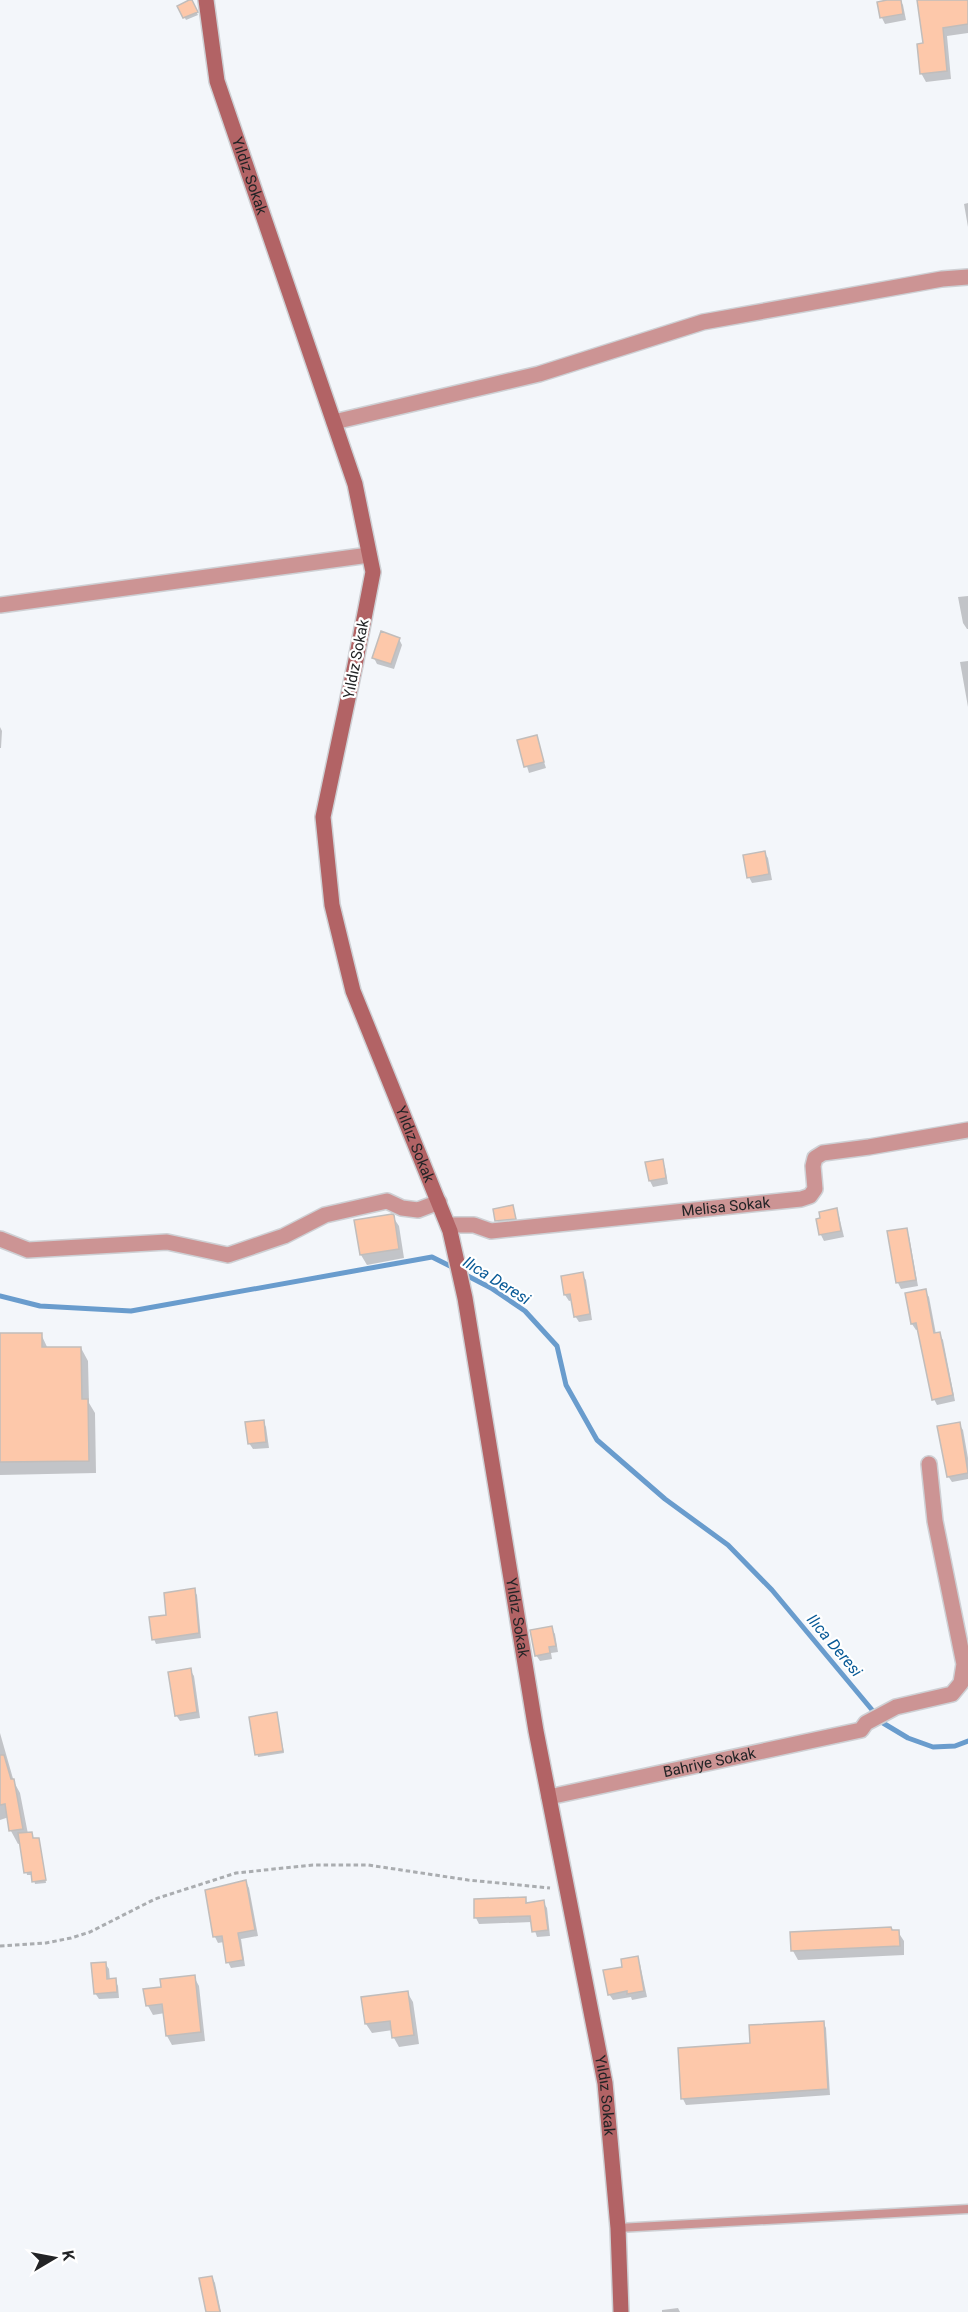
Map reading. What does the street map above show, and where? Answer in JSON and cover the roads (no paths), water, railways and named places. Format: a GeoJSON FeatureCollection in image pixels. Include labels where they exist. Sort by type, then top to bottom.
{"type":"FeatureCollection","features":[{"type":"Feature","properties":{"kind":"street","name":"Yıldız Sokak"},"geometry":{"type":"LineString","coordinates":[[206,0],[217,81],[355,484],[369,555],[372,572],[356,665],[323,817],[332,905],[352,991],[449,1228],[465,1298],[536,1731],[605,2083],[618,2228],[621,2312]]}},
{"type":"Feature","properties":{"kind":"street"},"geometry":{"type":"LineString","coordinates":[[334,422],[539,374],[703,322],[942,279],[968,277]]}},
{"type":"Feature","properties":{"kind":"street"},"geometry":{"type":"LineString","coordinates":[[0,605],[369,555]]}},
{"type":"Feature","properties":{"kind":"street","name":"Melisa Sokak"},"geometry":{"type":"LineString","coordinates":[[449,1228],[474,1225],[491,1231],[801,1199],[810,1196],[815,1190],[815,1158],[823,1153],[968,1130]]}},
{"type":"Feature","properties":{"kind":"street"},"geometry":{"type":"LineString","coordinates":[[0,1239],[28,1251],[167,1242],[228,1254],[284,1236],[325,1215],[387,1201],[402,1208],[418,1210],[439,1202]]}},
{"type":"Feature","properties":{"kind":"street","name":"Bahriye Sokak"},"geometry":{"type":"LineString","coordinates":[[549,1797],[861,1730],[866,1723],[896,1707],[952,1694],[961,1683],[964,1664],[935,1521],[929,1464]]}},
{"type":"Feature","properties":{"kind":"lane"},"geometry":{"type":"LineString","coordinates":[[618,2228],[968,2209]]}},
{"type":"Feature","properties":{"kind":"waterway","name":"Ilıca Deresi"},"geometry":{"type":"LineString","coordinates":[[0,1296],[40,1306],[131,1311],[432,1257],[454,1268]]}},
{"type":"Feature","properties":{"kind":"waterway","name":"Ilıca Deresi"},"geometry":{"type":"LineString","coordinates":[[462,1273],[491,1288],[525,1311],[557,1346],[566,1385],[597,1440],[665,1499],[728,1545],[772,1590],[883,1723],[908,1738],[933,1747],[955,1746],[968,1741]]}}]}
